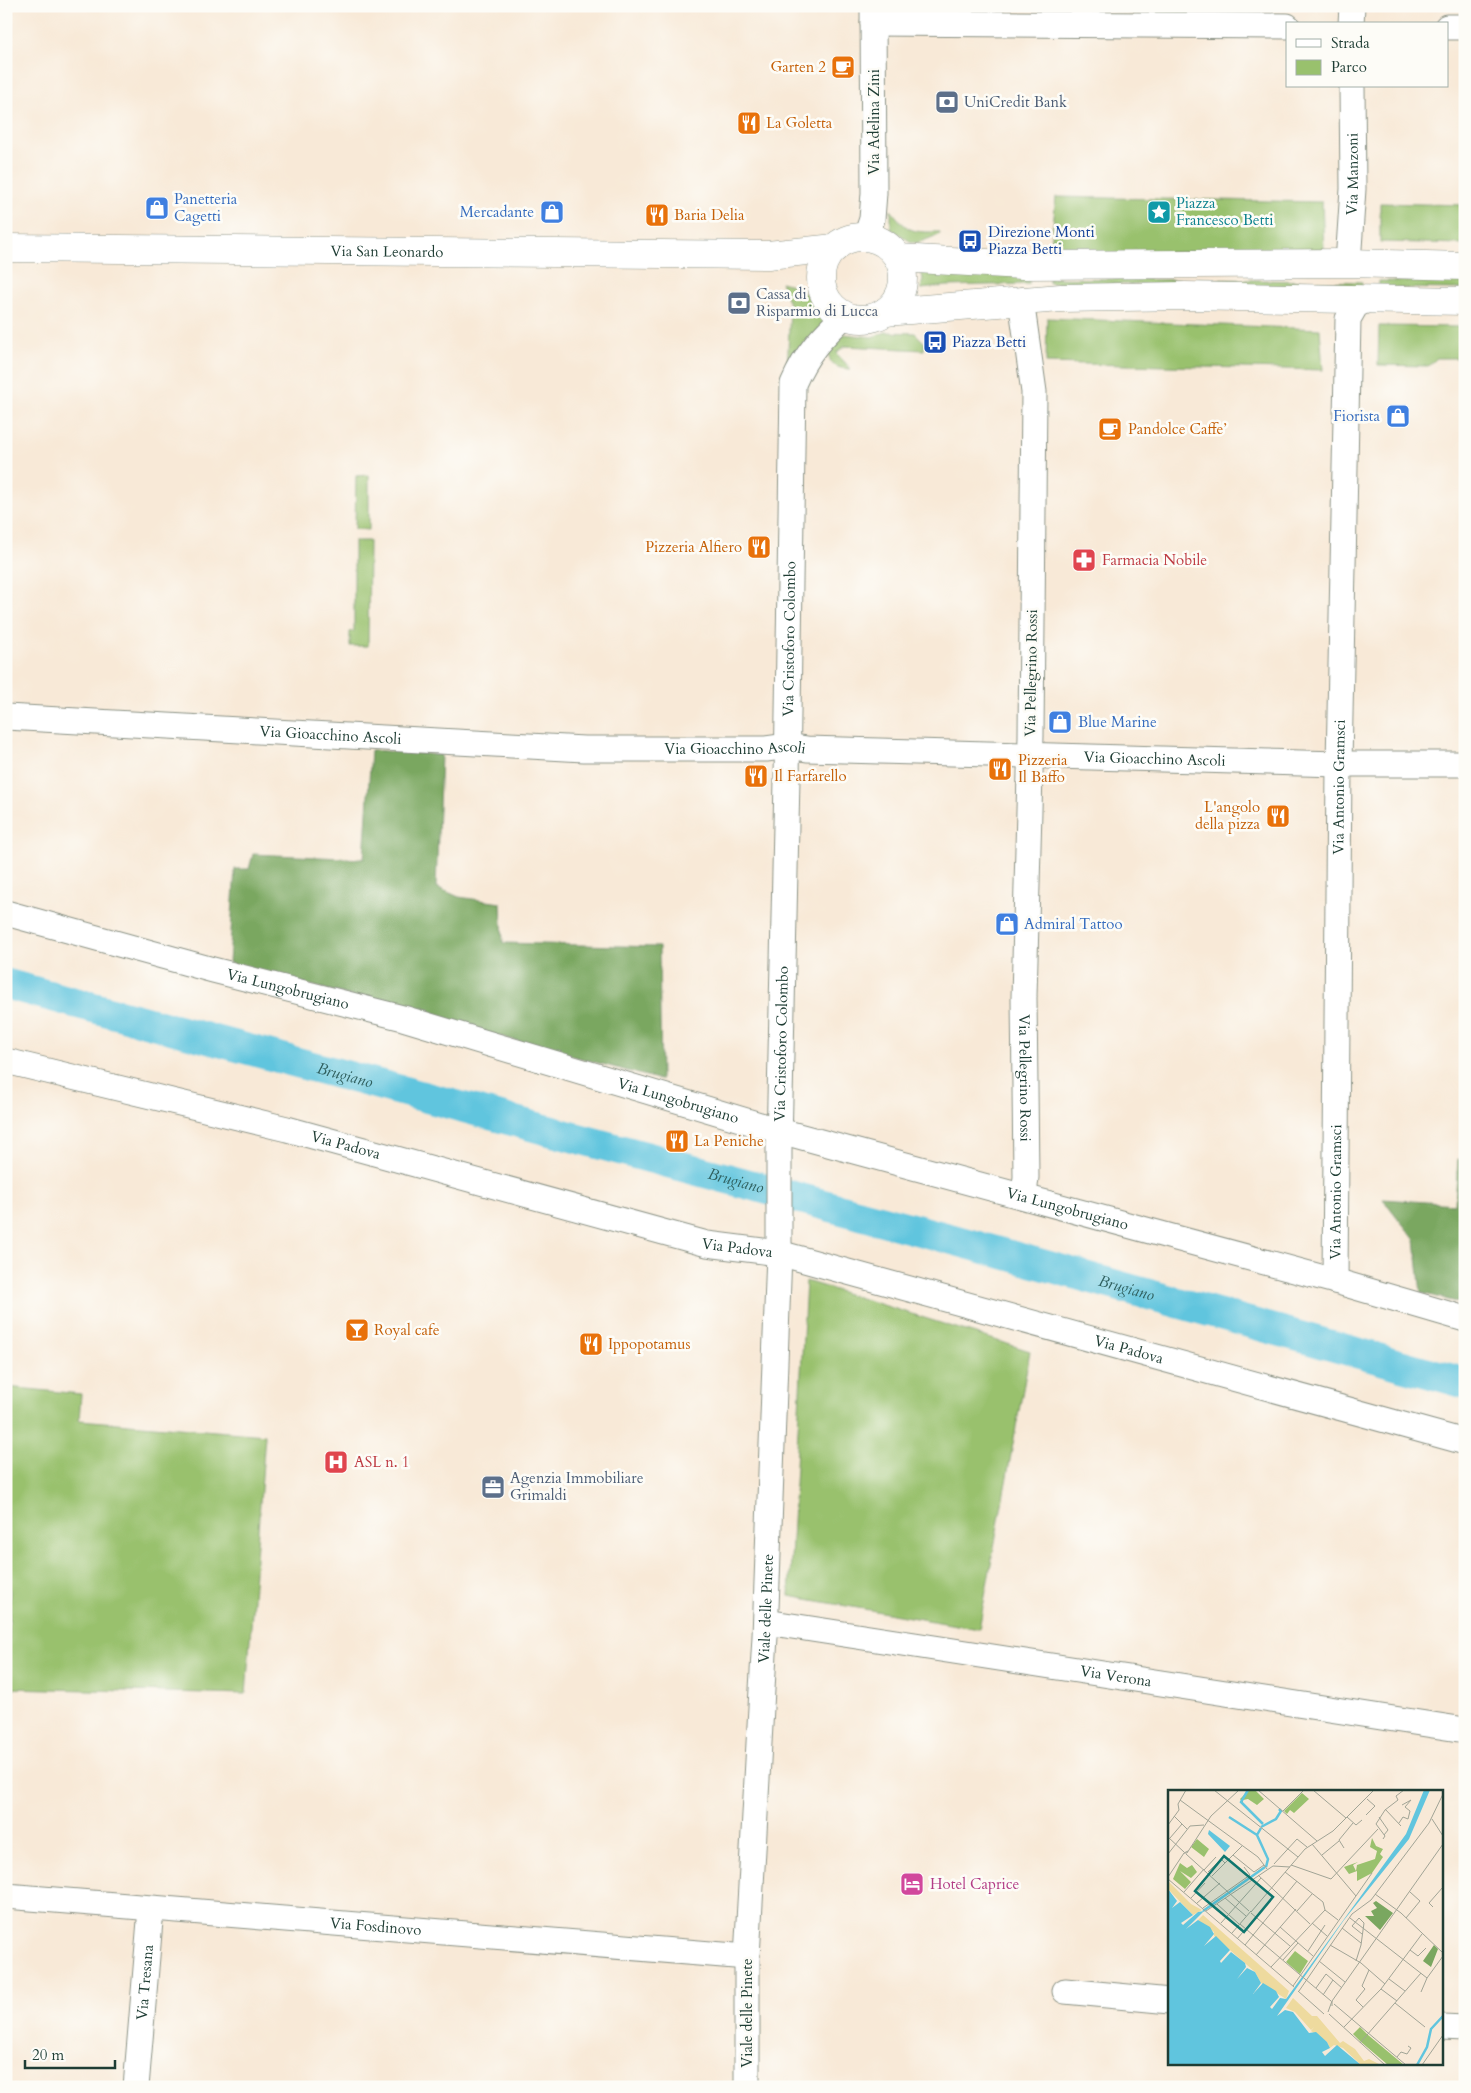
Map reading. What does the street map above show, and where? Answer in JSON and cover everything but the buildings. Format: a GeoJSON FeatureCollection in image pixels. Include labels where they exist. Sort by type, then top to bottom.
{"type":"FeatureCollection","features":[{"type":"Feature","properties":{"kind":"main road"},"geometry":{"type":"LineString","coordinates":[[768,255],[835,248],[855,238],[866,237],[879,241],[890,248],[898,258],[902,270],[903,282],[894,304],[885,312],[872,318],[858,319],[845,315],[828,300],[822,278],[823,266],[835,248]]}},
{"type":"Feature","properties":{"kind":"main road","name":"Via San Leonardo"},"geometry":{"type":"LineString","coordinates":[[6,248],[768,255]]}},
{"type":"Feature","properties":{"kind":"main road"},"geometry":{"type":"LineString","coordinates":[[768,255],[822,278]]}},
{"type":"Feature","properties":{"kind":"main road"},"geometry":{"type":"LineString","coordinates":[[898,258],[1022,265],[1348,264],[1465,266]]}},
{"type":"Feature","properties":{"kind":"main road"},"geometry":{"type":"LineString","coordinates":[[885,312],[1021,300],[1185,296],[1365,301],[1465,301]]}},
{"type":"Feature","properties":{"kind":"street"},"geometry":{"type":"LineString","coordinates":[[1351,22],[1352,6]]}},
{"type":"Feature","properties":{"kind":"street"},"geometry":{"type":"LineString","coordinates":[[873,15],[1286,26]]}},
{"type":"Feature","properties":{"kind":"street","name":"Via Adelina Zini"},"geometry":{"type":"LineString","coordinates":[[866,237],[872,219],[874,193],[873,15]]}},
{"type":"Feature","properties":{"kind":"street"},"geometry":{"type":"LineString","coordinates":[[1448,27],[1465,27]]}},
{"type":"Feature","properties":{"kind":"street","name":"Via Manzoni"},"geometry":{"type":"LineString","coordinates":[[1348,264],[1353,189],[1352,88]]}},
{"type":"Feature","properties":{"kind":"street","name":"Via Pellegrino Rossi"},"geometry":{"type":"LineString","coordinates":[[1021,300],[1034,392],[1030,754],[1024,997],[1026,1177],[1024,1196]]}},
{"type":"Feature","properties":{"kind":"street","name":"Via Antonio Gramsci"},"geometry":{"type":"LineString","coordinates":[[1334,1281],[1339,764],[1348,319],[1356,304],[1365,301]]}},
{"type":"Feature","properties":{"kind":"street","name":"Via Cristoforo Colombo"},"geometry":{"type":"LineString","coordinates":[[779,1138],[788,746],[793,384],[802,363],[815,344],[845,315]]}},
{"type":"Feature","properties":{"kind":"street","name":"Via Gioacchino Ascoli"},"geometry":{"type":"LineString","coordinates":[[6,717],[584,749],[766,749],[788,746],[807,749],[1339,764],[1465,764]]}},
{"type":"Feature","properties":{"kind":"street","name":"Via Lungobrugiano"},"geometry":{"type":"LineString","coordinates":[[6,913],[213,970],[403,1018],[779,1138],[1024,1196],[1465,1319]]}},
{"type":"Feature","properties":{"kind":"street","name":"Via Padova"},"geometry":{"type":"LineString","coordinates":[[6,1061],[288,1129],[707,1244],[779,1249],[1465,1442]]}},
{"type":"Feature","properties":{"kind":"street","name":"Viale delle Pinete"},"geometry":{"type":"LineString","coordinates":[[747,2087],[746,1957],[766,1622],[779,1249],[779,1138]]}},
{"type":"Feature","properties":{"kind":"street","name":"Via Verona"},"geometry":{"type":"LineString","coordinates":[[766,1622],[1465,1730]]}},
{"type":"Feature","properties":{"kind":"street","name":"Via Fosdinovo"},"geometry":{"type":"LineString","coordinates":[[6,1896],[746,1957]]}},
{"type":"Feature","properties":{"kind":"street","name":"Via Tresana"},"geometry":{"type":"LineString","coordinates":[[136,2087],[151,1909]]}},
{"type":"Feature","properties":{"kind":"street"},"geometry":{"type":"LineString","coordinates":[[1065,1991],[1168,2001]]}},
{"type":"Feature","properties":{"kind":"street"},"geometry":{"type":"LineString","coordinates":[[1444,2027],[1465,2028]]}},
{"type":"Feature","properties":{"kind":"green space"},"geometry":{"type":"Polygon","coordinates":[[[1088,6],[1250,6],[1242,15],[1216,13],[1201,15],[1128,13],[1088,6]]]}},
{"type":"Feature","properties":{"kind":"green space"},"geometry":{"type":"Polygon","coordinates":[[[1056,197],[1322,202],[1324,249],[1050,255],[1056,197]]]}},
{"type":"Feature","properties":{"kind":"green space"},"geometry":{"type":"Polygon","coordinates":[[[1380,203],[1465,205],[1465,244],[1380,242],[1380,203]]]}},
{"type":"Feature","properties":{"kind":"green space"},"geometry":{"type":"Polygon","coordinates":[[[891,210],[902,223],[912,230],[940,232],[940,234],[923,241],[910,241],[891,229],[891,210]]]}},
{"type":"Feature","properties":{"kind":"green space"},"geometry":{"type":"Polygon","coordinates":[[[921,270],[1029,276],[1029,284],[947,286],[921,289],[923,279],[921,270]]]}},
{"type":"Feature","properties":{"kind":"green space"},"geometry":{"type":"Polygon","coordinates":[[[1049,278],[1180,280],[1180,285],[1049,283],[1049,278]]]}},
{"type":"Feature","properties":{"kind":"green space"},"geometry":{"type":"Polygon","coordinates":[[[1197,279],[1362,282],[1362,288],[1196,285],[1197,279]]]}},
{"type":"Feature","properties":{"kind":"green space"},"geometry":{"type":"Polygon","coordinates":[[[1379,281],[1465,282],[1465,289],[1379,288],[1379,281]]]}},
{"type":"Feature","properties":{"kind":"green space"},"geometry":{"type":"Polygon","coordinates":[[[781,282],[798,288],[808,296],[826,320],[787,374],[790,307],[781,282]]]}},
{"type":"Feature","properties":{"kind":"green space"},"geometry":{"type":"Polygon","coordinates":[[[1047,318],[1320,329],[1323,370],[1046,363],[1047,318]]]}},
{"type":"Feature","properties":{"kind":"green space"},"geometry":{"type":"Polygon","coordinates":[[[1379,326],[1465,327],[1465,361],[1462,358],[1437,358],[1428,366],[1378,365],[1379,326]]]}},
{"type":"Feature","properties":{"kind":"green space"},"geometry":{"type":"Polygon","coordinates":[[[886,332],[915,333],[925,343],[924,350],[845,346],[836,353],[851,369],[837,367],[829,358],[828,349],[838,337],[844,334],[872,337],[886,332]]]}},
{"type":"Feature","properties":{"kind":"green space"},"geometry":{"type":"Polygon","coordinates":[[[369,475],[369,530],[355,529],[356,476],[369,475]]]}},
{"type":"Feature","properties":{"kind":"green space"},"geometry":{"type":"Polygon","coordinates":[[[354,541],[369,541],[368,646],[350,646],[350,632],[354,631],[354,541]]]}},
{"type":"Feature","properties":{"kind":"green space"},"geometry":{"type":"Polygon","coordinates":[[[371,750],[441,755],[436,887],[459,897],[501,903],[503,943],[659,947],[661,1080],[229,963],[235,869],[249,869],[253,854],[364,859],[371,750]]]}},
{"type":"Feature","properties":{"kind":"green space"},"geometry":{"type":"Polygon","coordinates":[[[1458,1159],[1465,1160],[1465,1304],[1421,1293],[1415,1240],[1383,1199],[1455,1204],[1458,1159]]]}},
{"type":"Feature","properties":{"kind":"green space"},"geometry":{"type":"Polygon","coordinates":[[[806,1281],[1030,1351],[979,1629],[789,1596],[806,1281]]]}},
{"type":"Feature","properties":{"kind":"green space"},"geometry":{"type":"Polygon","coordinates":[[[6,1387],[81,1394],[79,1420],[265,1435],[246,1694],[8,1688],[10,1590],[6,1585],[6,1387]]]}},
{"type":"Feature","properties":{"kind":"waterway","name":"Brugiano"},"geometry":{"type":"LineString","coordinates":[[6,984],[951,1239],[1465,1383]]}},
{"type":"Feature","properties":{"kind":"place","name":"Garten 2"},"geometry":{"type":"Point","coordinates":[843,67]}},
{"type":"Feature","properties":{"kind":"place","name":"UniCredit Bank"},"geometry":{"type":"Point","coordinates":[947,102]}},
{"type":"Feature","properties":{"kind":"place","name":"La Goletta"},"geometry":{"type":"Point","coordinates":[749,123]}},
{"type":"Feature","properties":{"kind":"place","name":"Panetteria Cagetti"},"geometry":{"type":"Point","coordinates":[157,208]}},
{"type":"Feature","properties":{"kind":"place","name":"Mercadante"},"geometry":{"type":"Point","coordinates":[552,212]}},
{"type":"Feature","properties":{"kind":"place","name":"Piazza Francesco Betti"},"geometry":{"type":"Point","coordinates":[1159,212]}},
{"type":"Feature","properties":{"kind":"place","name":"Baria Delia"},"geometry":{"type":"Point","coordinates":[657,215]}},
{"type":"Feature","properties":{"kind":"place","name":"Direzione Monti Piazza Betti"},"geometry":{"type":"Point","coordinates":[970,241]}},
{"type":"Feature","properties":{"kind":"place","name":"Cassa di Risparmio di Lucca"},"geometry":{"type":"Point","coordinates":[739,303]}},
{"type":"Feature","properties":{"kind":"place","name":"Piazza Betti"},"geometry":{"type":"Point","coordinates":[935,342]}},
{"type":"Feature","properties":{"kind":"place","name":"Fiorista"},"geometry":{"type":"Point","coordinates":[1398,416]}},
{"type":"Feature","properties":{"kind":"place","name":"Pandolce Caffe’"},"geometry":{"type":"Point","coordinates":[1110,429]}},
{"type":"Feature","properties":{"kind":"place","name":"Pizzeria Alfiero"},"geometry":{"type":"Point","coordinates":[759,547]}},
{"type":"Feature","properties":{"kind":"place","name":"Farmacia Nobile"},"geometry":{"type":"Point","coordinates":[1084,560]}},
{"type":"Feature","properties":{"kind":"place","name":"Blue Marine"},"geometry":{"type":"Point","coordinates":[1060,722]}},
{"type":"Feature","properties":{"kind":"place","name":"Pizzeria Il Baffo"},"geometry":{"type":"Point","coordinates":[1000,769]}},
{"type":"Feature","properties":{"kind":"place","name":"Il Farfarello"},"geometry":{"type":"Point","coordinates":[756,776]}},
{"type":"Feature","properties":{"kind":"place","name":"L'angolo della pizza"},"geometry":{"type":"Point","coordinates":[1278,816]}},
{"type":"Feature","properties":{"kind":"place","name":"Admiral Tattoo"},"geometry":{"type":"Point","coordinates":[1007,924]}},
{"type":"Feature","properties":{"kind":"place","name":"La Peniche"},"geometry":{"type":"Point","coordinates":[677,1141]}},
{"type":"Feature","properties":{"kind":"place","name":"Royal cafe"},"geometry":{"type":"Point","coordinates":[357,1330]}},
{"type":"Feature","properties":{"kind":"place","name":"Ippopotamus"},"geometry":{"type":"Point","coordinates":[591,1344]}},
{"type":"Feature","properties":{"kind":"place","name":"ASL n. 1"},"geometry":{"type":"Point","coordinates":[336,1462]}},
{"type":"Feature","properties":{"kind":"place","name":"Agenzia Immobiliare Grimaldi"},"geometry":{"type":"Point","coordinates":[493,1487]}},
{"type":"Feature","properties":{"kind":"place","name":"Hotel Caprice"},"geometry":{"type":"Point","coordinates":[912,1884]}}]}
